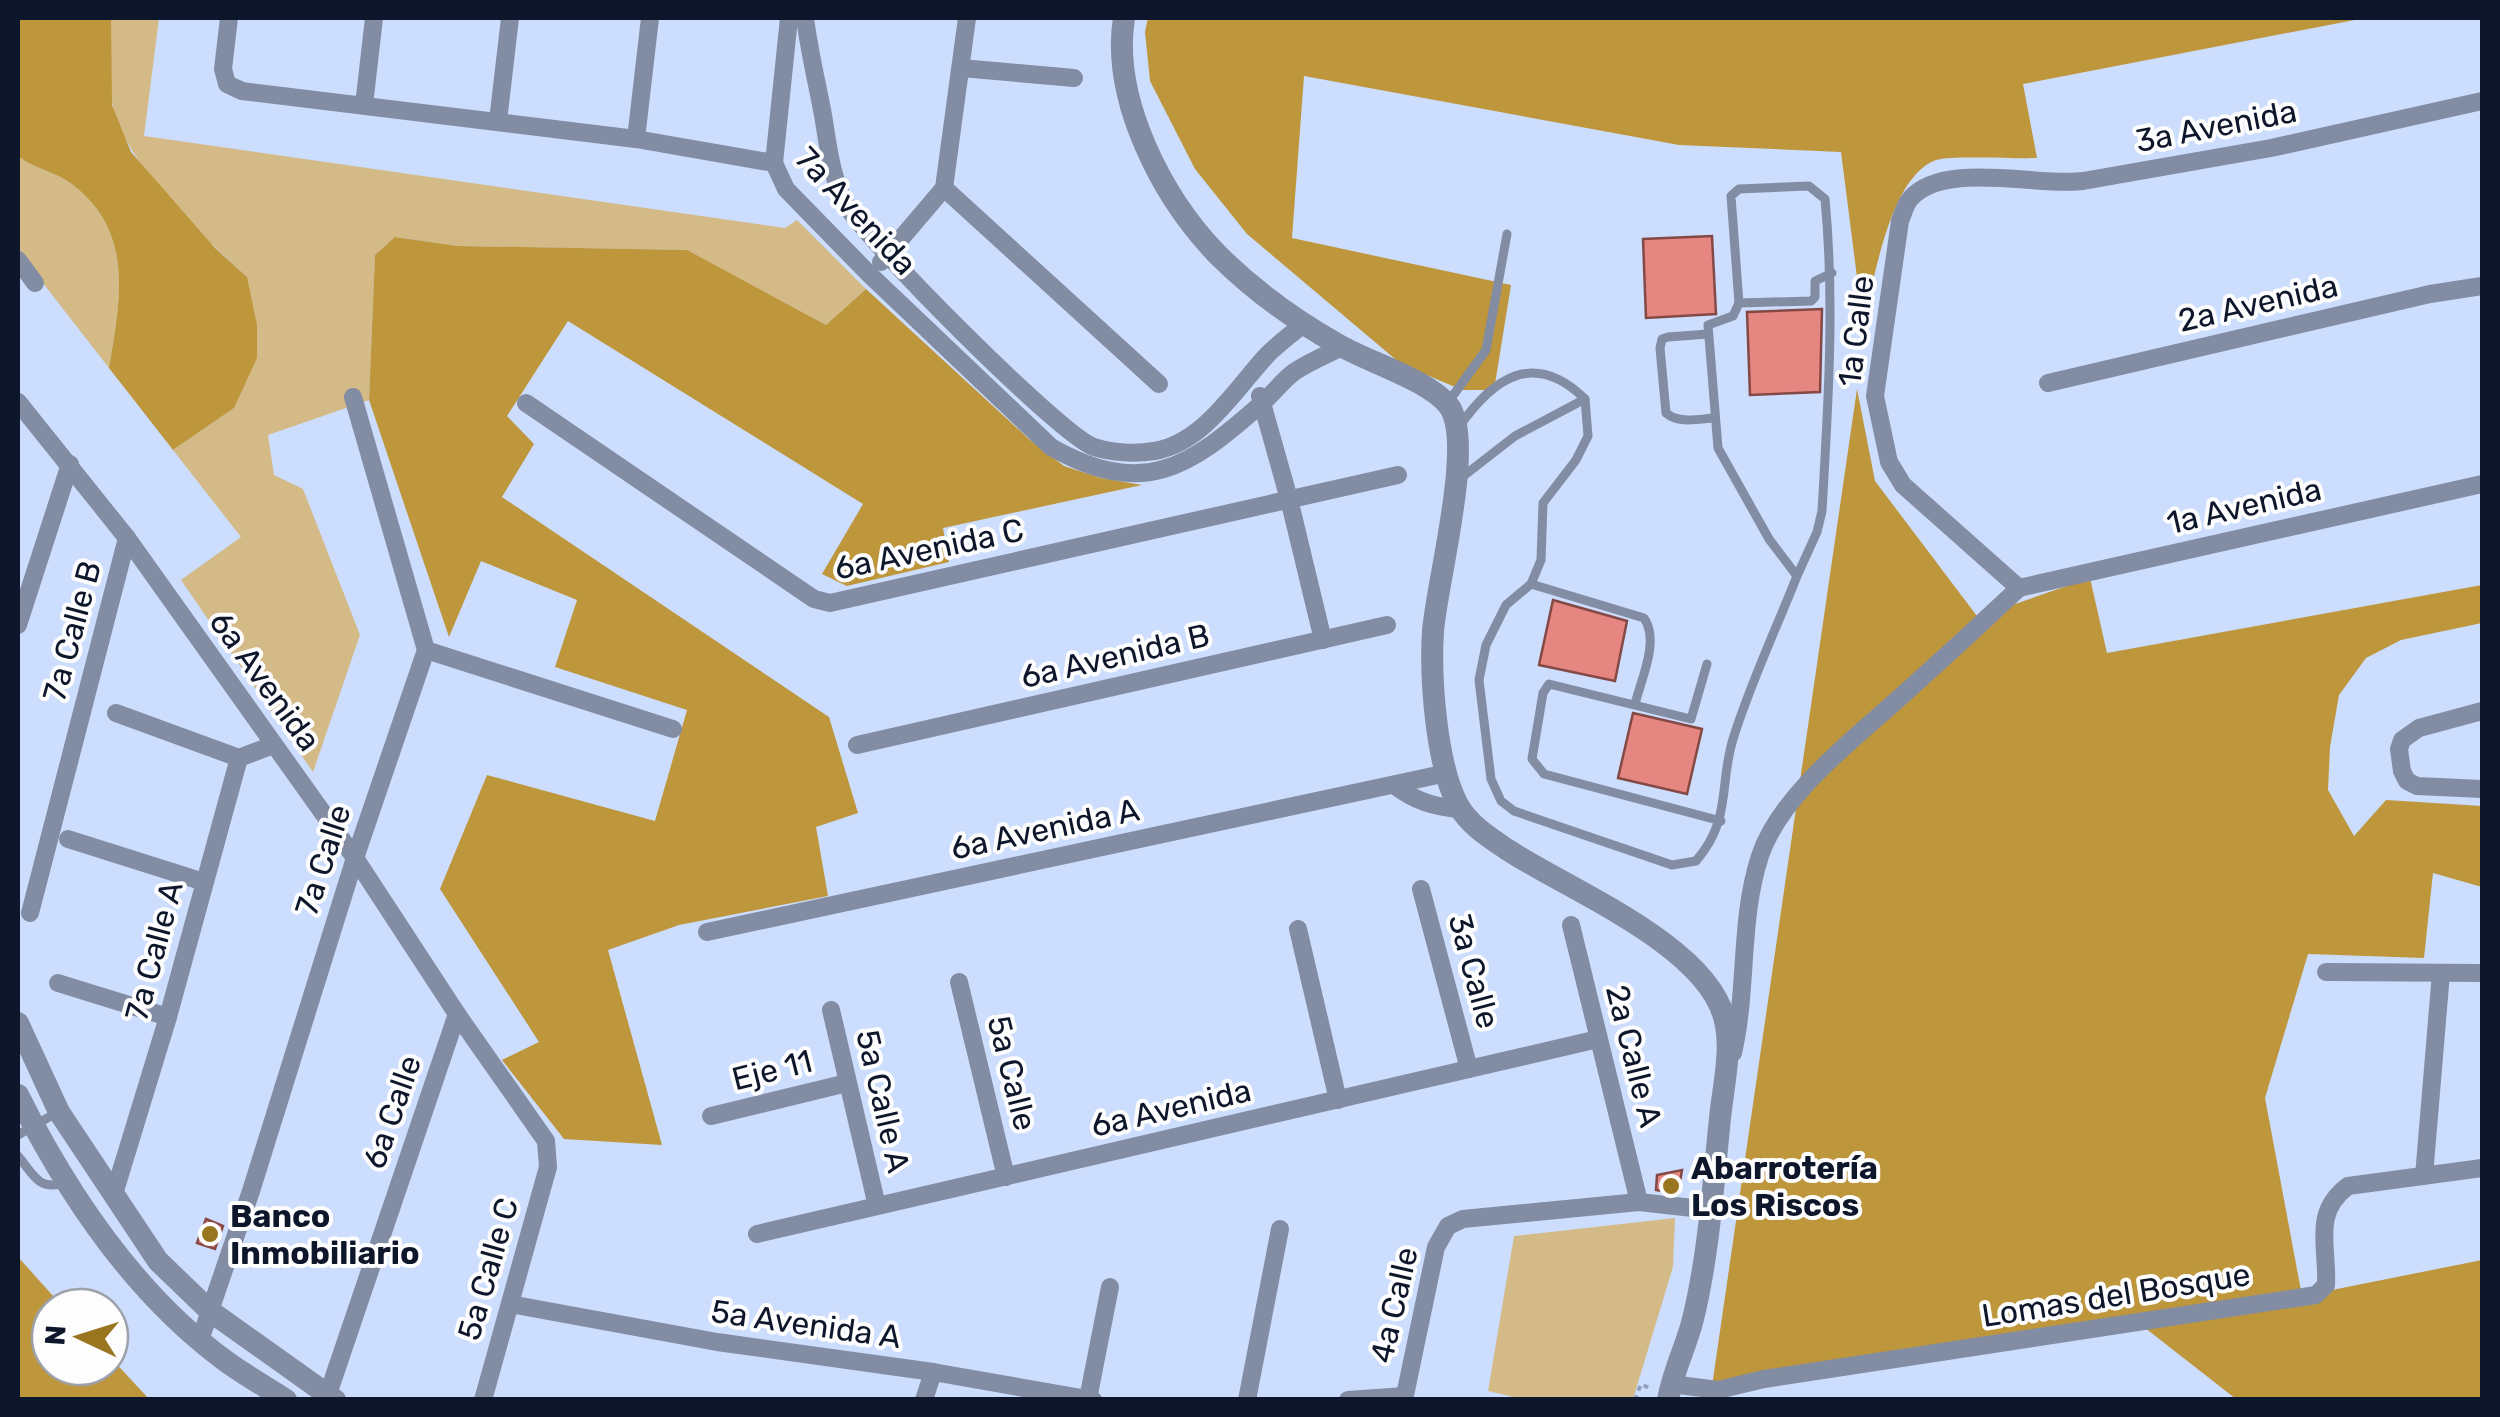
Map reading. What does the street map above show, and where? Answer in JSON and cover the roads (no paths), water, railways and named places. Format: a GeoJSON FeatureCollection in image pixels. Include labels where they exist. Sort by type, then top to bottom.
{"type":"FeatureCollection","features":[{"type":"Feature","properties":{"kind":"street","name":"7a Avenida"},"geometry":{"type":"LineString","coordinates":[[229,18],[222,70],[228,84],[242,90],[636,139],[774,163],[786,189],[870,274],[1051,447],[1082,464],[1122,474],[1158,472],[1187,462],[1264,402],[1292,374],[1342,347]]}},
{"type":"Feature","properties":{"kind":"street"},"geometry":{"type":"LineString","coordinates":[[364,104],[374,18]]}},
{"type":"Feature","properties":{"kind":"street"},"geometry":{"type":"LineString","coordinates":[[498,121],[510,18]]}},
{"type":"Feature","properties":{"kind":"street"},"geometry":{"type":"LineString","coordinates":[[636,139],[650,18]]}},
{"type":"Feature","properties":{"kind":"street"},"geometry":{"type":"LineString","coordinates":[[774,163],[790,18]]}},
{"type":"Feature","properties":{"kind":"street","name":"7a Avenida"},"geometry":{"type":"LineString","coordinates":[[806,18],[834,178],[845,204],[864,232],[999,366],[1063,428],[1092,447],[1128,452],[1155,451],[1178,444],[1204,424],[1268,354],[1303,324]]}},
{"type":"Feature","properties":{"kind":"street"},"geometry":{"type":"LineString","coordinates":[[870,274],[944,188],[967,18]]}},
{"type":"Feature","properties":{"kind":"street"},"geometry":{"type":"LineString","coordinates":[[1124,18],[1124,74],[1138,126],[1161,180],[1217,253],[1303,324],[1447,403],[1458,429],[1457,482],[1433,633],[1440,738],[1460,810],[1485,835],[1665,944],[1689,963],[1724,1013],[1726,1056],[1706,1256],[1696,1309],[1660,1392]]}},
{"type":"Feature","properties":{"kind":"street"},"geometry":{"type":"LineString","coordinates":[[961,68],[1074,78]]}},
{"type":"Feature","properties":{"kind":"street","name":"3a Avenida"},"geometry":{"type":"LineString","coordinates":[[1958,178],[2057,184],[2082,181],[2270,148],[2482,100]]}},
{"type":"Feature","properties":{"kind":"street","name":"1a Calle"},"geometry":{"type":"LineString","coordinates":[[1958,178],[1924,188],[1908,200],[1900,221],[1875,396],[1889,462],[1902,485],[2019,588]]}},
{"type":"Feature","properties":{"kind":"street"},"geometry":{"type":"LineString","coordinates":[[944,188],[1159,384]]}},
{"type":"Feature","properties":{"kind":"street"},"geometry":{"type":"LineString","coordinates":[[18,260],[35,284]]}},
{"type":"Feature","properties":{"kind":"street","name":"2a Avenida"},"geometry":{"type":"LineString","coordinates":[[2048,383],[2430,294],[2482,286]]}},
{"type":"Feature","properties":{"kind":"street"},"geometry":{"type":"LineString","coordinates":[[983,383],[999,366]]}},
{"type":"Feature","properties":{"kind":"street"},"geometry":{"type":"LineString","coordinates":[[1248,380],[1264,402],[1323,640]]}},
{"type":"Feature","properties":{"kind":"street"},"geometry":{"type":"LineString","coordinates":[[353,398],[426,650],[673,729]]}},
{"type":"Feature","properties":{"kind":"street","name":"6a Avenida"},"geometry":{"type":"LineString","coordinates":[[18,402],[127,538],[355,858],[546,1141],[548,1154]]}},
{"type":"Feature","properties":{"kind":"street","name":"6a Avenida C"},"geometry":{"type":"LineString","coordinates":[[526,403],[814,599],[830,604],[1398,475]]}},
{"type":"Feature","properties":{"kind":"street"},"geometry":{"type":"LineString","coordinates":[[18,625],[70,464]]}},
{"type":"Feature","properties":{"kind":"street","name":"1a Avenida"},"geometry":{"type":"LineString","coordinates":[[2019,588],[2482,484]]}},
{"type":"Feature","properties":{"kind":"street","name":"7a Calle B"},"geometry":{"type":"LineString","coordinates":[[30,913],[127,538]]}},
{"type":"Feature","properties":{"kind":"street"},"geometry":{"type":"LineString","coordinates":[[1721,1109],[1742,1014],[1748,898],[1761,852],[1782,815],[1823,768],[2019,588]]}},
{"type":"Feature","properties":{"kind":"street","name":"6a Avenida B"},"geometry":{"type":"LineString","coordinates":[[856,745],[1387,625]]}},
{"type":"Feature","properties":{"kind":"street","name":"7a Calle"},"geometry":{"type":"LineString","coordinates":[[200,1340],[426,650]]}},
{"type":"Feature","properties":{"kind":"street"},"geometry":{"type":"LineString","coordinates":[[2482,711],[2420,728],[2402,740],[2399,749],[2402,771],[2407,781],[2417,786],[2482,788]]}},
{"type":"Feature","properties":{"kind":"street"},"geometry":{"type":"LineString","coordinates":[[116,713],[238,758],[273,745]]}},
{"type":"Feature","properties":{"kind":"street","name":"7a Calle A"},"geometry":{"type":"LineString","coordinates":[[114,1194],[168,1018],[238,758]]}},
{"type":"Feature","properties":{"kind":"street","name":"6a Avenida A"},"geometry":{"type":"LineString","coordinates":[[708,932],[1447,773]]}},
{"type":"Feature","properties":{"kind":"street"},"geometry":{"type":"LineString","coordinates":[[1394,785],[1410,797],[1435,807],[1460,810]]}},
{"type":"Feature","properties":{"kind":"street"},"geometry":{"type":"LineString","coordinates":[[68,839],[204,882]]}},
{"type":"Feature","properties":{"kind":"street","name":"3a Calle"},"geometry":{"type":"LineString","coordinates":[[1421,889],[1469,1070]]}},
{"type":"Feature","properties":{"kind":"street","name":"2a Calle A"},"geometry":{"type":"LineString","coordinates":[[1572,926],[1639,1202]]}},
{"type":"Feature","properties":{"kind":"street"},"geometry":{"type":"LineString","coordinates":[[1298,929],[1338,1100]]}},
{"type":"Feature","properties":{"kind":"street"},"geometry":{"type":"LineString","coordinates":[[2326,972],[2482,973]]}},
{"type":"Feature","properties":{"kind":"street"},"geometry":{"type":"LineString","coordinates":[[2424,1176],[2441,973]]}},
{"type":"Feature","properties":{"kind":"street"},"geometry":{"type":"LineString","coordinates":[[58,982],[168,1018]]}},
{"type":"Feature","properties":{"kind":"street","name":"5a Calle"},"geometry":{"type":"LineString","coordinates":[[959,982],[1006,1177]]}},
{"type":"Feature","properties":{"kind":"street","name":"5a Calle A"},"geometry":{"type":"LineString","coordinates":[[831,1010],[877,1206]]}},
{"type":"Feature","properties":{"kind":"street","name":"6a Calle"},"geometry":{"type":"LineString","coordinates":[[329,1398],[457,1014]]}},
{"type":"Feature","properties":{"kind":"street"},"geometry":{"type":"LineString","coordinates":[[18,1023],[58,1112],[158,1261],[210,1311],[329,1398]]}},
{"type":"Feature","properties":{"kind":"street","name":"6a Avenida"},"geometry":{"type":"LineString","coordinates":[[758,1234],[1598,1040]]}},
{"type":"Feature","properties":{"kind":"street","name":"Eje 11"},"geometry":{"type":"LineString","coordinates":[[711,1116],[847,1083]]}},
{"type":"Feature","properties":{"kind":"street"},"geometry":{"type":"LineString","coordinates":[[18,1095],[25,1130],[136,1276],[200,1340],[286,1400]]}},
{"type":"Feature","properties":{"kind":"street","name":"5a Calle C"},"geometry":{"type":"LineString","coordinates":[[483,1400],[548,1154]]}},
{"type":"Feature","properties":{"kind":"street","name":"Lomas del Bosque"},"geometry":{"type":"LineString","coordinates":[[1660,1392],[1713,1395],[1764,1379],[2316,1295],[2326,1284],[2324,1217],[2333,1198],[2348,1186],[2482,1168]]}},
{"type":"Feature","properties":{"kind":"street"},"geometry":{"type":"LineString","coordinates":[[1639,1202],[1711,1210]]}},
{"type":"Feature","properties":{"kind":"street","name":"4a Calle"},"geometry":{"type":"LineString","coordinates":[[1405,1398],[1436,1247],[1448,1226],[1463,1218],[1639,1202]]}},
{"type":"Feature","properties":{"kind":"street"},"geometry":{"type":"LineString","coordinates":[[1247,1400],[1280,1229]]}},
{"type":"Feature","properties":{"kind":"street"},"geometry":{"type":"LineString","coordinates":[[1091,1399],[1110,1287]]}},
{"type":"Feature","properties":{"kind":"street","name":"5a Avenida A"},"geometry":{"type":"LineString","coordinates":[[510,1304],[717,1342],[1091,1399]]}},
{"type":"Feature","properties":{"kind":"street"},"geometry":{"type":"LineString","coordinates":[[924,1400],[933,1372]]}},
{"type":"Feature","properties":{"kind":"street"},"geometry":{"type":"LineString","coordinates":[[1348,1400],[1405,1398]]}},
{"type":"Feature","properties":{"kind":"lane"},"geometry":{"type":"LineString","coordinates":[[1458,429],[1480,396],[1522,373],[1567,382],[1585,399],[1588,436],[1576,460],[1543,503],[1542,560],[1531,584],[1506,605],[1486,644],[1479,680],[1490,779],[1501,801],[1514,811],[1552,825],[1672,864],[1696,861],[1712,843],[1720,821],[1732,740],[1817,532],[1822,511],[1831,371],[1832,273],[1825,199],[1809,186],[1739,189],[1731,196],[1739,302],[1733,316],[1708,325],[1718,448],[1769,540],[1798,576]]}},
{"type":"Feature","properties":{"kind":"lane"},"geometry":{"type":"LineString","coordinates":[[1447,403],[1486,350],[1506,234]]}},
{"type":"Feature","properties":{"kind":"lane"},"geometry":{"type":"LineString","coordinates":[[1739,302],[1804,303],[1815,297],[1815,280],[1832,273]]}},
{"type":"Feature","properties":{"kind":"lane"},"geometry":{"type":"LineString","coordinates":[[1708,334],[1668,337],[1662,340],[1660,348],[1666,412],[1683,420],[1714,418]]}},
{"type":"Feature","properties":{"kind":"lane"},"geometry":{"type":"LineString","coordinates":[[1457,482],[1515,436],[1585,399]]}},
{"type":"Feature","properties":{"kind":"lane"},"geometry":{"type":"LineString","coordinates":[[1531,584],[1644,618],[1652,638],[1634,704]]}},
{"type":"Feature","properties":{"kind":"lane"},"geometry":{"type":"LineString","coordinates":[[1707,664],[1691,719],[1549,684],[1543,692],[1532,759],[1544,774],[1720,821]]}},
{"type":"Feature","properties":{"kind":"lane"},"geometry":{"type":"LineString","coordinates":[[25,1130],[58,1112]]}},
{"type":"Feature","properties":{"kind":"lane"},"geometry":{"type":"LineString","coordinates":[[18,1156],[42,1185],[67,1183]]}},
{"type":"Feature","properties":{"kind":"place","name":"Abarrotería Los Riscos"},"geometry":{"type":"Point","coordinates":[1671,1186]}},
{"type":"Feature","properties":{"kind":"place","name":"Banco Inmobiliario"},"geometry":{"type":"Point","coordinates":[210,1234]}}]}
